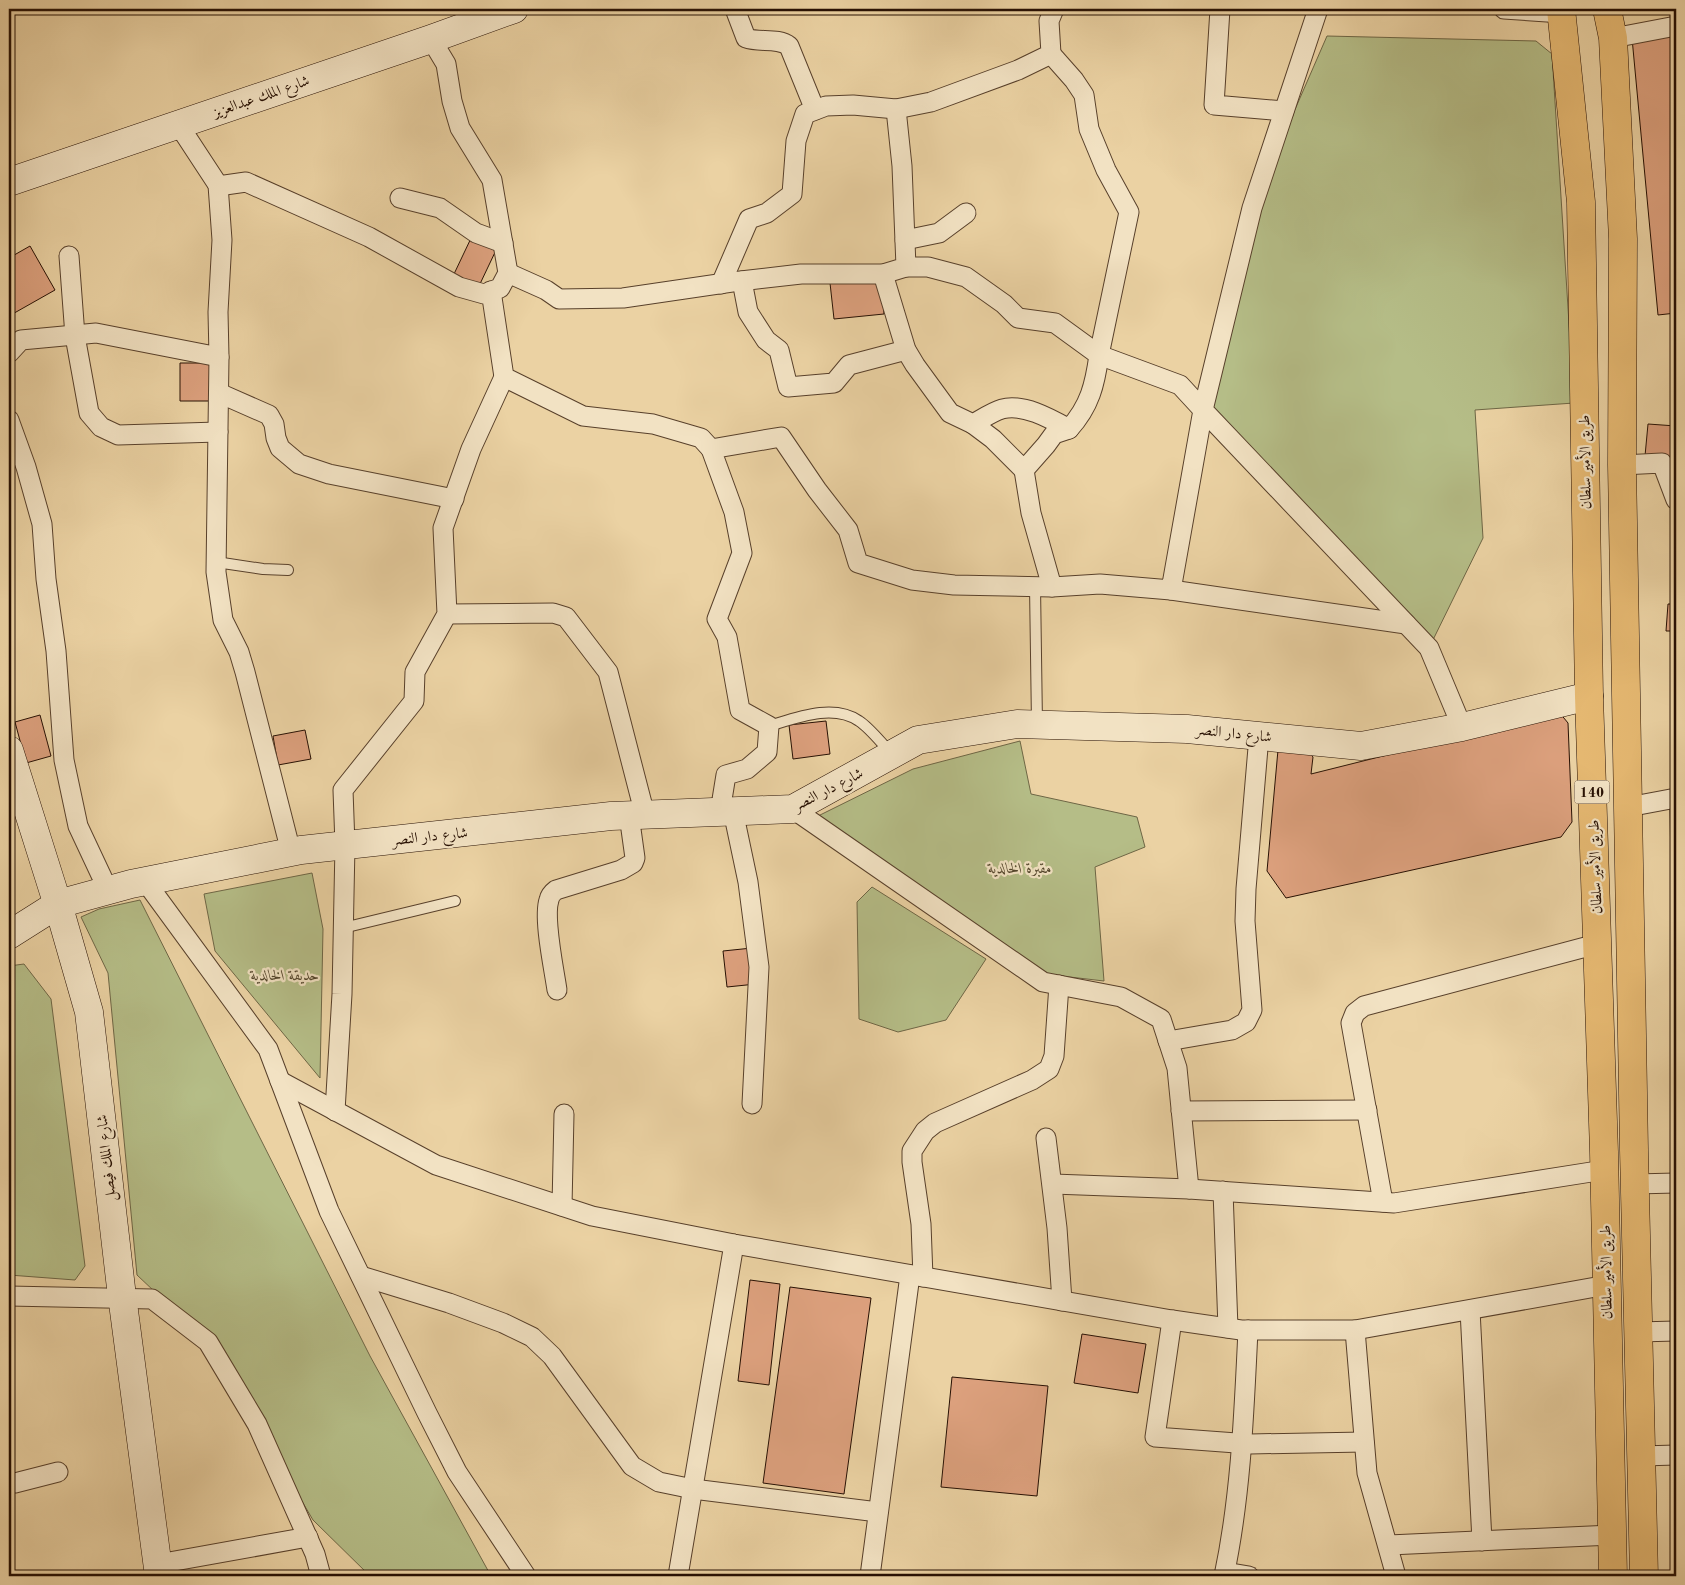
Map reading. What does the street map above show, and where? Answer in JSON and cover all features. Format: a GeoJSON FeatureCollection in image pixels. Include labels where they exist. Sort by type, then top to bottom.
{"type":"FeatureCollection","features":[{"type":"Feature","properties":{"kind":"highway","name":"طريق الأمير سلطان"},"geometry":{"type":"LineString","coordinates":[[1607,9],[1613,38],[1623,239],[1622,465],[1644,1576]]}},
{"type":"Feature","properties":{"kind":"highway","name":"طريق الأمير سلطان"},"geometry":{"type":"LineString","coordinates":[[1561,11],[1581,202],[1589,696],[1604,1170],[1613,1576]]}},
{"type":"Feature","properties":{"kind":"street","name":"شارع الملك عبدالعزيز"},"geometry":{"type":"LineString","coordinates":[[10,178],[431,39],[480,15],[514,9]]}},
{"type":"Feature","properties":{"kind":"street"},"geometry":{"type":"LineString","coordinates":[[735,9],[746,38],[752,41],[785,43],[789,46],[815,110]]}},
{"type":"Feature","properties":{"kind":"street"},"geometry":{"type":"LineString","coordinates":[[1024,470],[1054,434],[1069,428],[1082,414],[1096,379],[1099,355],[1129,212],[1106,170],[1089,130],[1084,95],[1074,80],[1051,54],[1049,21],[1054,9]]}},
{"type":"Feature","properties":{"kind":"street"},"geometry":{"type":"LineString","coordinates":[[1220,9],[1214,105],[1284,111]]}},
{"type":"Feature","properties":{"kind":"street"},"geometry":{"type":"LineString","coordinates":[[1171,590],[1203,410],[1252,208],[1318,9]]}},
{"type":"Feature","properties":{"kind":"street"},"geometry":{"type":"LineString","coordinates":[[1512,9],[1561,11]]}},
{"type":"Feature","properties":{"kind":"street"},"geometry":{"type":"LineString","coordinates":[[1613,38],[1676,26]]}},
{"type":"Feature","properties":{"kind":"street"},"geometry":{"type":"LineString","coordinates":[[218,186],[246,182],[369,237],[459,287],[484,294],[500,288],[508,273],[492,180],[460,128],[452,101],[446,64],[431,39]]}},
{"type":"Feature","properties":{"kind":"street"},"geometry":{"type":"LineString","coordinates":[[721,284],[749,219],[767,213],[792,194],[796,141],[806,114],[826,106],[853,105],[896,109],[931,102],[1018,70],[1051,54]]}},
{"type":"Feature","properties":{"kind":"street"},"geometry":{"type":"LineString","coordinates":[[896,109],[902,166],[906,267]]}},
{"type":"Feature","properties":{"kind":"street"},"geometry":{"type":"LineString","coordinates":[[178,124],[218,186],[222,240],[218,312],[220,357],[216,572],[223,620],[239,652],[245,672],[291,852]]}},
{"type":"Feature","properties":{"kind":"street"},"geometry":{"type":"LineString","coordinates":[[400,198],[440,208],[476,233],[503,243]]}},
{"type":"Feature","properties":{"kind":"street"},"geometry":{"type":"LineString","coordinates":[[905,240],[939,233],[966,213]]}},
{"type":"Feature","properties":{"kind":"street"},"geometry":{"type":"LineString","coordinates":[[69,256],[76,336],[89,413],[101,427],[118,435],[218,432]]}},
{"type":"Feature","properties":{"kind":"street"},"geometry":{"type":"LineString","coordinates":[[508,273],[546,290],[559,299],[624,298],[801,274],[883,274],[906,267],[928,267],[966,277],[1004,304],[1018,318],[1055,323],[1099,355],[1180,385],[1429,648],[1462,727]]}},
{"type":"Feature","properties":{"kind":"street"},"geometry":{"type":"LineString","coordinates":[[883,274],[906,350],[950,413],[974,424],[993,439],[1024,470],[1044,587]]}},
{"type":"Feature","properties":{"kind":"street"},"geometry":{"type":"LineString","coordinates":[[742,281],[748,312],[766,340],[779,350],[788,387],[834,383],[849,365],[906,350]]}},
{"type":"Feature","properties":{"kind":"street"},"geometry":{"type":"LineString","coordinates":[[335,1111],[342,994],[345,845],[343,790],[414,702],[415,672],[447,614],[443,528],[471,449],[504,377],[491,291]]}},
{"type":"Feature","properties":{"kind":"street"},"geometry":{"type":"LineString","coordinates":[[9,353],[21,340],[96,333],[220,357]]}},
{"type":"Feature","properties":{"kind":"street"},"geometry":{"type":"LineString","coordinates":[[504,377],[544,399],[583,416],[653,424],[701,438],[711,449],[734,512],[742,553],[717,619],[727,637],[740,710],[770,726],[767,752],[748,769],[726,775],[726,812],[748,882],[758,967],[752,1104]]}},
{"type":"Feature","properties":{"kind":"street"},"geometry":{"type":"LineString","coordinates":[[219,392],[269,415],[274,424],[280,448],[300,464],[329,474],[454,499]]}},
{"type":"Feature","properties":{"kind":"street"},"geometry":{"type":"LineString","coordinates":[[974,424],[1002,409],[1023,409],[1069,428]]}},
{"type":"Feature","properties":{"kind":"street"},"geometry":{"type":"LineString","coordinates":[[9,420],[26,467],[42,524],[64,760],[78,826],[108,890]]}},
{"type":"Feature","properties":{"kind":"street"},"geometry":{"type":"LineString","coordinates":[[711,449],[782,437],[817,490],[848,530],[858,563],[912,580],[954,585],[1044,587],[1100,584],[1171,590],[1406,624]]}},
{"type":"Feature","properties":{"kind":"street"},"geometry":{"type":"LineString","coordinates":[[1622,465],[1662,463],[1672,476],[1676,500]]}},
{"type":"Feature","properties":{"kind":"street"},"geometry":{"type":"LineString","coordinates":[[447,614],[553,613],[566,617],[608,672],[637,815],[635,858],[633,863],[621,870],[556,890],[551,894],[547,912],[557,990]]}},
{"type":"Feature","properties":{"kind":"street","name":"شارع دار النصر"},"geometry":{"type":"LineString","coordinates":[[9,935],[50,909],[108,890],[291,852],[637,815],[793,809],[918,740],[1017,724],[1187,728],[1361,746],[1462,727],[1589,696]]}},
{"type":"Feature","properties":{"kind":"street"},"geometry":{"type":"LineString","coordinates":[[1168,1041],[1232,1030],[1246,1022],[1252,1010],[1245,921],[1259,736]]}},
{"type":"Feature","properties":{"kind":"street","name":"شارع الملك فيصل"},"geometry":{"type":"LineString","coordinates":[[9,750],[50,909],[89,1012],[113,1299],[153,1572]]}},
{"type":"Feature","properties":{"kind":"street"},"geometry":{"type":"LineString","coordinates":[[1628,807],[1676,798]]}},
{"type":"Feature","properties":{"kind":"street"},"geometry":{"type":"LineString","coordinates":[[793,809],[1043,982],[1120,997],[1161,1019],[1177,1068],[1189,1189]]}},
{"type":"Feature","properties":{"kind":"street"},"geometry":{"type":"LineString","coordinates":[[9,813],[50,909]]}},
{"type":"Feature","properties":{"kind":"street"},"geometry":{"type":"LineString","coordinates":[[145,881],[268,1049],[329,1211],[457,1472],[526,1576]]}},
{"type":"Feature","properties":{"kind":"street"},"geometry":{"type":"LineString","coordinates":[[1383,1202],[1351,1023],[1355,1013],[1364,1006],[1597,944]]}},
{"type":"Feature","properties":{"kind":"street"},"geometry":{"type":"LineString","coordinates":[[870,1576],[878,1512],[916,1276],[921,1224],[912,1150],[925,1131],[935,1123],[1032,1080],[1050,1069],[1055,1050],[1059,985]]}},
{"type":"Feature","properties":{"kind":"street"},"geometry":{"type":"LineString","coordinates":[[280,1081],[436,1165],[592,1216],[734,1244],[1172,1320],[1248,1330],[1355,1330],[1607,1285]]}},
{"type":"Feature","properties":{"kind":"street"},"geometry":{"type":"LineString","coordinates":[[1182,1111],[1367,1110]]}},
{"type":"Feature","properties":{"kind":"street"},"geometry":{"type":"LineString","coordinates":[[562,1206],[564,1114]]}},
{"type":"Feature","properties":{"kind":"street"},"geometry":{"type":"LineString","coordinates":[[1046,1138],[1062,1301]]}},
{"type":"Feature","properties":{"kind":"street"},"geometry":{"type":"LineString","coordinates":[[1052,1184],[1189,1189],[1394,1203],[1604,1170]]}},
{"type":"Feature","properties":{"kind":"street"},"geometry":{"type":"LineString","coordinates":[[1635,1184],[1676,1182]]}},
{"type":"Feature","properties":{"kind":"street"},"geometry":{"type":"LineString","coordinates":[[1223,1191],[1228,1328]]}},
{"type":"Feature","properties":{"kind":"street"},"geometry":{"type":"LineString","coordinates":[[678,1576],[734,1244]]}},
{"type":"Feature","properties":{"kind":"street"},"geometry":{"type":"LineString","coordinates":[[361,1276],[449,1303],[503,1323],[532,1337],[552,1356],[632,1466],[659,1482],[693,1489],[878,1512]]}},
{"type":"Feature","properties":{"kind":"street"},"geometry":{"type":"LineString","coordinates":[[9,1296],[152,1299],[208,1342],[257,1424],[316,1554],[321,1576]]}},
{"type":"Feature","properties":{"kind":"street"},"geometry":{"type":"LineString","coordinates":[[1470,1310],[1482,1541]]}},
{"type":"Feature","properties":{"kind":"street"},"geometry":{"type":"LineString","coordinates":[[1172,1320],[1155,1437],[1243,1443],[1364,1442]]}},
{"type":"Feature","properties":{"kind":"street"},"geometry":{"type":"LineString","coordinates":[[1248,1330],[1243,1443],[1225,1574],[1249,1576]]}},
{"type":"Feature","properties":{"kind":"street"},"geometry":{"type":"LineString","coordinates":[[1355,1330],[1367,1473],[1396,1576]]}},
{"type":"Feature","properties":{"kind":"street"},"geometry":{"type":"LineString","coordinates":[[1638,1332],[1676,1331]]}},
{"type":"Feature","properties":{"kind":"street"},"geometry":{"type":"LineString","coordinates":[[1642,1456],[1676,1455]]}},
{"type":"Feature","properties":{"kind":"street"},"geometry":{"type":"LineString","coordinates":[[9,1482],[15,1483],[58,1472]]}},
{"type":"Feature","properties":{"kind":"street"},"geometry":{"type":"LineString","coordinates":[[1388,1545],[1612,1535]]}},
{"type":"Feature","properties":{"kind":"street"},"geometry":{"type":"LineString","coordinates":[[153,1572],[308,1538]]}},
{"type":"Feature","properties":{"kind":"lane"},"geometry":{"type":"LineString","coordinates":[[216,562],[263,569],[288,570]]}},
{"type":"Feature","properties":{"kind":"lane"},"geometry":{"type":"LineString","coordinates":[[1037,725],[1044,587]]}},
{"type":"Feature","properties":{"kind":"lane"},"geometry":{"type":"LineString","coordinates":[[770,726],[813,713],[839,714],[859,721],[893,754]]}},
{"type":"Feature","properties":{"kind":"lane"},"geometry":{"type":"LineString","coordinates":[[343,928],[455,901]]}},
{"type":"Feature","properties":{"kind":"green space"},"geometry":{"type":"Polygon","coordinates":[[[1327,36],[1536,41],[1552,54],[1574,403],[1475,410],[1483,538],[1429,648],[1203,410],[1252,208],[1327,36]]]}},
{"type":"Feature","properties":{"kind":"green space","name":"مقبرة الخالدية"},"geometry":{"type":"Polygon","coordinates":[[[1020,741],[1031,794],[1137,817],[1145,847],[1095,867],[1104,981],[1044,974],[816,817],[913,769],[1020,741]]]}},
{"type":"Feature","properties":{"kind":"green space","name":"حديقة الخالدية"},"geometry":{"type":"Polygon","coordinates":[[[312,873],[323,929],[320,1078],[215,951],[204,894],[312,873]]]}},
{"type":"Feature","properties":{"kind":"green space"},"geometry":{"type":"Polygon","coordinates":[[[872,887],[986,959],[946,1020],[898,1032],[859,1019],[857,902],[872,887]]]}},
{"type":"Feature","properties":{"kind":"green space"},"geometry":{"type":"Polygon","coordinates":[[[140,900],[370,1356],[491,1576],[370,1576],[313,1520],[208,1342],[137,1275],[108,973],[81,917],[99,909],[140,900]]]}},
{"type":"Feature","properties":{"kind":"green space"},"geometry":{"type":"Polygon","coordinates":[[[24,964],[51,999],[85,1266],[75,1280],[9,1275],[9,966],[24,964]]]}},
{"type":"Feature","properties":{"kind":"building"},"geometry":{"type":"Polygon","coordinates":[[[1676,34],[1676,313],[1658,315],[1632,38],[1676,34]]]}},
{"type":"Feature","properties":{"kind":"building"},"geometry":{"type":"Polygon","coordinates":[[[473,234],[498,246],[479,286],[454,274],[473,234]]]}},
{"type":"Feature","properties":{"kind":"building"},"geometry":{"type":"Polygon","coordinates":[[[30,246],[55,290],[9,316],[9,258],[30,246]]]}},
{"type":"Feature","properties":{"kind":"building"},"geometry":{"type":"Polygon","coordinates":[[[881,278],[884,314],[834,319],[830,283],[881,278]]]}},
{"type":"Feature","properties":{"kind":"building"},"geometry":{"type":"Polygon","coordinates":[[[180,363],[213,363],[214,401],[180,401],[180,363]]]}},
{"type":"Feature","properties":{"kind":"building"},"geometry":{"type":"Polygon","coordinates":[[[1648,424],[1676,426],[1676,458],[1645,456],[1648,424]]]}},
{"type":"Feature","properties":{"kind":"building"},"geometry":{"type":"Polygon","coordinates":[[[1668,604],[1676,604],[1676,631],[1666,631],[1668,604]]]}},
{"type":"Feature","properties":{"kind":"building"},"geometry":{"type":"Polygon","coordinates":[[[1559,712],[1568,723],[1572,822],[1561,837],[1286,898],[1267,871],[1278,750],[1304,746],[1313,757],[1311,774],[1559,712]]]}},
{"type":"Feature","properties":{"kind":"building"},"geometry":{"type":"Polygon","coordinates":[[[40,715],[51,756],[26,763],[15,722],[40,715]]]}},
{"type":"Feature","properties":{"kind":"building"},"geometry":{"type":"Polygon","coordinates":[[[826,721],[830,754],[793,759],[789,725],[826,721]]]}},
{"type":"Feature","properties":{"kind":"building"},"geometry":{"type":"Polygon","coordinates":[[[305,730],[311,759],[278,765],[273,736],[305,730]]]}},
{"type":"Feature","properties":{"kind":"building"},"geometry":{"type":"Polygon","coordinates":[[[1676,800],[1676,874],[1671,874],[1670,801],[1676,800]]]}},
{"type":"Feature","properties":{"kind":"building"},"geometry":{"type":"Polygon","coordinates":[[[1671,874],[1676,874],[1676,956],[1671,956],[1671,874]]]}},
{"type":"Feature","properties":{"kind":"building"},"geometry":{"type":"Polygon","coordinates":[[[752,948],[756,984],[727,987],[723,951],[752,948]]]}},
{"type":"Feature","properties":{"kind":"building"},"geometry":{"type":"Polygon","coordinates":[[[1671,956],[1676,956],[1676,1008],[1672,1008],[1671,956]]]}},
{"type":"Feature","properties":{"kind":"building"},"geometry":{"type":"Polygon","coordinates":[[[1672,1008],[1676,1008],[1676,1060],[1673,1060],[1672,1008]]]}},
{"type":"Feature","properties":{"kind":"building"},"geometry":{"type":"Polygon","coordinates":[[[1673,1060],[1676,1060],[1676,1112],[1673,1112],[1673,1060]]]}},
{"type":"Feature","properties":{"kind":"building"},"geometry":{"type":"Polygon","coordinates":[[[1673,1112],[1676,1112],[1676,1164],[1674,1164],[1673,1112]]]}},
{"type":"Feature","properties":{"kind":"building"},"geometry":{"type":"Polygon","coordinates":[[[750,1280],[780,1284],[769,1385],[738,1381],[750,1280]]]}},
{"type":"Feature","properties":{"kind":"building"},"geometry":{"type":"Polygon","coordinates":[[[790,1287],[871,1298],[844,1494],[763,1483],[790,1287]]]}},
{"type":"Feature","properties":{"kind":"building"},"geometry":{"type":"Polygon","coordinates":[[[1082,1334],[1146,1344],[1138,1393],[1074,1383],[1082,1334]]]}},
{"type":"Feature","properties":{"kind":"building"},"geometry":{"type":"Polygon","coordinates":[[[952,1377],[1048,1386],[1037,1496],[941,1487],[952,1377]]]}}]}
